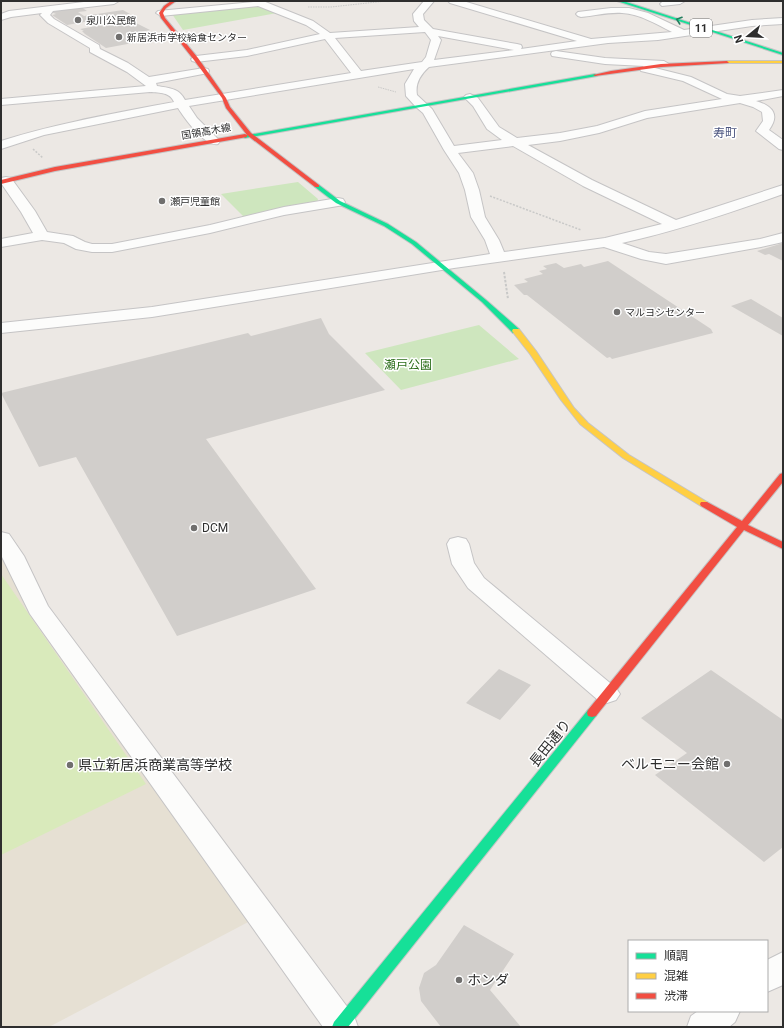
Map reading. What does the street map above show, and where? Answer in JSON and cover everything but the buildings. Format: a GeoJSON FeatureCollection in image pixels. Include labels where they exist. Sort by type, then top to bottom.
{"type":"FeatureCollection","features":[{"type":"Feature","properties":{"kind":"main road"},"geometry":{"type":"LineString","coordinates":[[163,10],[174,1]]}},
{"type":"Feature","properties":{"kind":"main road","name":"11"},"geometry":{"type":"LineString","coordinates":[[619,1],[783,54]]}},
{"type":"Feature","properties":{"kind":"main road","name":"11"},"geometry":{"type":"LineString","coordinates":[[655,1],[686,10]]}},
{"type":"Feature","properties":{"kind":"main road","name":"国領高木線"},"geometry":{"type":"LineString","coordinates":[[4,182],[55,169],[249,134],[163,10]]}},
{"type":"Feature","properties":{"kind":"main road","name":"11"},"geometry":{"type":"LineString","coordinates":[[715,19],[763,33]]}},
{"type":"Feature","properties":{"kind":"main road"},"geometry":{"type":"LineString","coordinates":[[249,134],[281,129],[416,101],[470,97],[641,67],[664,64],[722,61],[783,62]]}},
{"type":"Feature","properties":{"kind":"main road"},"geometry":{"type":"LineString","coordinates":[[225,100],[240,108]]}},
{"type":"Feature","properties":{"kind":"main road"},"geometry":{"type":"LineString","coordinates":[[257,126],[262,128],[281,129]]}},
{"type":"Feature","properties":{"kind":"main road"},"geometry":{"type":"LineString","coordinates":[[249,134],[338,202],[386,225],[414,243],[442,265],[506,321],[525,341],[555,388],[581,421],[616,450],[642,468],[743,526],[783,546]]}},
{"type":"Feature","properties":{"kind":"main road","name":"長田通り"},"geometry":{"type":"LineString","coordinates":[[340,1026],[783,476]]}},
{"type":"Feature","properties":{"kind":"street"},"geometry":{"type":"LineString","coordinates":[[4,14],[49,10],[68,4],[114,1]]}},
{"type":"Feature","properties":{"kind":"street"},"geometry":{"type":"LineString","coordinates":[[453,1],[664,64]]}},
{"type":"Feature","properties":{"kind":"street"},"geometry":{"type":"LineString","coordinates":[[665,4],[680,1]]}},
{"type":"Feature","properties":{"kind":"street"},"geometry":{"type":"LineString","coordinates":[[154,2],[163,10],[258,2],[318,28],[328,36],[347,63],[358,74]]}},
{"type":"Feature","properties":{"kind":"street"},"geometry":{"type":"LineString","coordinates":[[425,2],[418,14],[419,21],[429,30],[436,40],[431,57],[418,71],[412,84],[416,101],[428,111],[450,150],[466,173],[472,190],[478,217],[492,240],[499,257]]}},
{"type":"Feature","properties":{"kind":"street"},"geometry":{"type":"LineString","coordinates":[[49,10],[45,15],[51,21],[95,47],[94,50],[125,67],[148,85],[170,91],[177,95],[192,121],[214,141]]}},
{"type":"Feature","properties":{"kind":"street"},"geometry":{"type":"LineString","coordinates":[[581,14],[620,10],[631,11],[648,17],[682,33]]}},
{"type":"Feature","properties":{"kind":"street"},"geometry":{"type":"LineString","coordinates":[[522,21],[552,20]]}},
{"type":"Feature","properties":{"kind":"street"},"geometry":{"type":"LineString","coordinates":[[1,144],[87,122],[181,104],[225,100],[358,74],[592,42],[783,21]]}},
{"type":"Feature","properties":{"kind":"street"},"geometry":{"type":"LineString","coordinates":[[196,59],[247,53],[328,36],[429,30],[589,60],[664,64]]}},
{"type":"Feature","properties":{"kind":"street"},"geometry":{"type":"LineString","coordinates":[[641,67],[660,74],[685,79],[724,96],[751,103],[766,110],[770,118],[769,123],[762,131],[783,146]]}},
{"type":"Feature","properties":{"kind":"street"},"geometry":{"type":"LineString","coordinates":[[1,102],[148,85],[204,71]]}},
{"type":"Feature","properties":{"kind":"street"},"geometry":{"type":"LineString","coordinates":[[450,150],[560,137],[599,129],[645,115],[783,93]]}},
{"type":"Feature","properties":{"kind":"street"},"geometry":{"type":"LineString","coordinates":[[470,97],[480,106],[484,116],[491,126],[515,142],[566,173],[607,194],[676,225]]}},
{"type":"Feature","properties":{"kind":"street"},"geometry":{"type":"LineString","coordinates":[[240,108],[294,98]]}},
{"type":"Feature","properties":{"kind":"street"},"geometry":{"type":"LineString","coordinates":[[4,182],[28,212],[42,236]]}},
{"type":"Feature","properties":{"kind":"street"},"geometry":{"type":"LineString","coordinates":[[1,328],[152,312],[442,265],[605,242],[676,225],[723,211],[783,189]]}},
{"type":"Feature","properties":{"kind":"street"},"geometry":{"type":"LineString","coordinates":[[1,243],[42,236],[68,239],[81,246],[92,248],[112,248],[210,229],[284,211],[338,202]]}},
{"type":"Feature","properties":{"kind":"street"},"geometry":{"type":"LineString","coordinates":[[605,242],[646,256],[666,259],[761,243],[783,237]]}},
{"type":"Feature","properties":{"kind":"street"},"geometry":{"type":"LineString","coordinates":[[1,539],[13,556],[38,609],[128,731],[340,1026]]}},
{"type":"Feature","properties":{"kind":"street"},"geometry":{"type":"LineString","coordinates":[[458,544],[463,564],[476,584],[607,694]]}},
{"type":"Feature","properties":{"kind":"street"},"geometry":{"type":"LineString","coordinates":[[768,977],[783,966]]}},
{"type":"Feature","properties":{"kind":"street"},"geometry":{"type":"LineString","coordinates":[[703,1027],[723,1012]]}},
{"type":"Feature","properties":{"kind":"path"},"geometry":{"type":"LineString","coordinates":[[305,7],[331,7],[386,1]]}},
{"type":"Feature","properties":{"kind":"path"},"geometry":{"type":"LineString","coordinates":[[376,86],[401,94],[416,101]]}},
{"type":"Feature","properties":{"kind":"path"},"geometry":{"type":"LineString","coordinates":[[20,138],[55,169]]}},
{"type":"Feature","properties":{"kind":"path"},"geometry":{"type":"LineString","coordinates":[[472,190],[584,231],[605,242]]}},
{"type":"Feature","properties":{"kind":"path"},"geometry":{"type":"LineString","coordinates":[[499,257],[503,267],[509,307],[506,321]]}},
{"type":"Feature","properties":{"kind":"shaded area","name":"県立新居浜商業高等学校"},"geometry":{"type":"Polygon","coordinates":[[[1,552],[26,609],[252,920],[49,1027],[1,1027],[1,552]]]}},
{"type":"Feature","properties":{"kind":"green space"},"geometry":{"type":"Polygon","coordinates":[[[256,5],[277,13],[183,30],[172,14],[256,5]]]}},
{"type":"Feature","properties":{"kind":"green space"},"geometry":{"type":"Polygon","coordinates":[[[298,182],[318,199],[317,203],[244,217],[221,194],[298,182]]]}},
{"type":"Feature","properties":{"kind":"green space","name":"瀬戸公園"},"geometry":{"type":"Polygon","coordinates":[[[479,325],[519,359],[401,390],[365,353],[479,325]]]}},
{"type":"Feature","properties":{"kind":"green space"},"geometry":{"type":"Polygon","coordinates":[[[1,574],[146,784],[1,855],[1,574]]]}},
{"type":"Feature","properties":{"kind":"traffic: fast"},"geometry":{"type":"LineString","coordinates":[[619,1],[783,54]]}},
{"type":"Feature","properties":{"kind":"traffic: fast"},"geometry":{"type":"LineString","coordinates":[[245,136],[595,75]]}},
{"type":"Feature","properties":{"kind":"traffic: fast"},"geometry":{"type":"LineString","coordinates":[[317,186],[338,202],[386,225],[414,243],[484,301],[516,331]]}},
{"type":"Feature","properties":{"kind":"traffic: fast"},"geometry":{"type":"LineString","coordinates":[[339,1027],[592,713]]}},
{"type":"Feature","properties":{"kind":"traffic: slow"},"geometry":{"type":"LineString","coordinates":[[727,62],[783,62]]}},
{"type":"Feature","properties":{"kind":"traffic: slow"},"geometry":{"type":"LineString","coordinates":[[516,331],[533,352],[571,410],[585,425],[613,447],[651,473],[704,504]]}},
{"type":"Feature","properties":{"kind":"traffic: jam"},"geometry":{"type":"LineString","coordinates":[[174,1],[165,7],[161,13],[163,18],[196,59],[224,98],[228,107],[249,134],[317,186]]}},
{"type":"Feature","properties":{"kind":"traffic: jam"},"geometry":{"type":"LineString","coordinates":[[595,75],[661,66],[727,62]]}},
{"type":"Feature","properties":{"kind":"traffic: jam"},"geometry":{"type":"LineString","coordinates":[[1,182],[55,169],[245,136]]}},
{"type":"Feature","properties":{"kind":"traffic: jam"},"geometry":{"type":"LineString","coordinates":[[592,713],[783,476]]}},
{"type":"Feature","properties":{"kind":"traffic: jam"},"geometry":{"type":"LineString","coordinates":[[704,504],[783,546]]}},
{"type":"Feature","properties":{"kind":"place","name":"泉川公民館"},"geometry":{"type":"Point","coordinates":[78,20]}},
{"type":"Feature","properties":{"kind":"place","name":"新居浜市学校給食センター"},"geometry":{"type":"Point","coordinates":[119,37]}},
{"type":"Feature","properties":{"kind":"place","name":"瀬戸児童館"},"geometry":{"type":"Point","coordinates":[162,201]}},
{"type":"Feature","properties":{"kind":"place","name":"マルヨシセンター"},"geometry":{"type":"Point","coordinates":[617,312]}},
{"type":"Feature","properties":{"kind":"place","name":"DCM"},"geometry":{"type":"Point","coordinates":[194,528]}},
{"type":"Feature","properties":{"kind":"place","name":"ベルモニー会館"},"geometry":{"type":"Point","coordinates":[727,764]}},
{"type":"Feature","properties":{"kind":"place","name":"県立新居浜商業高等学校"},"geometry":{"type":"Point","coordinates":[70,765]}},
{"type":"Feature","properties":{"kind":"place","name":"ホンダ"},"geometry":{"type":"Point","coordinates":[459,980]}},
{"type":"Feature","properties":{"kind":"district","name":"寿町"},"geometry":{"type":"Point","coordinates":[725,133]}}]}
